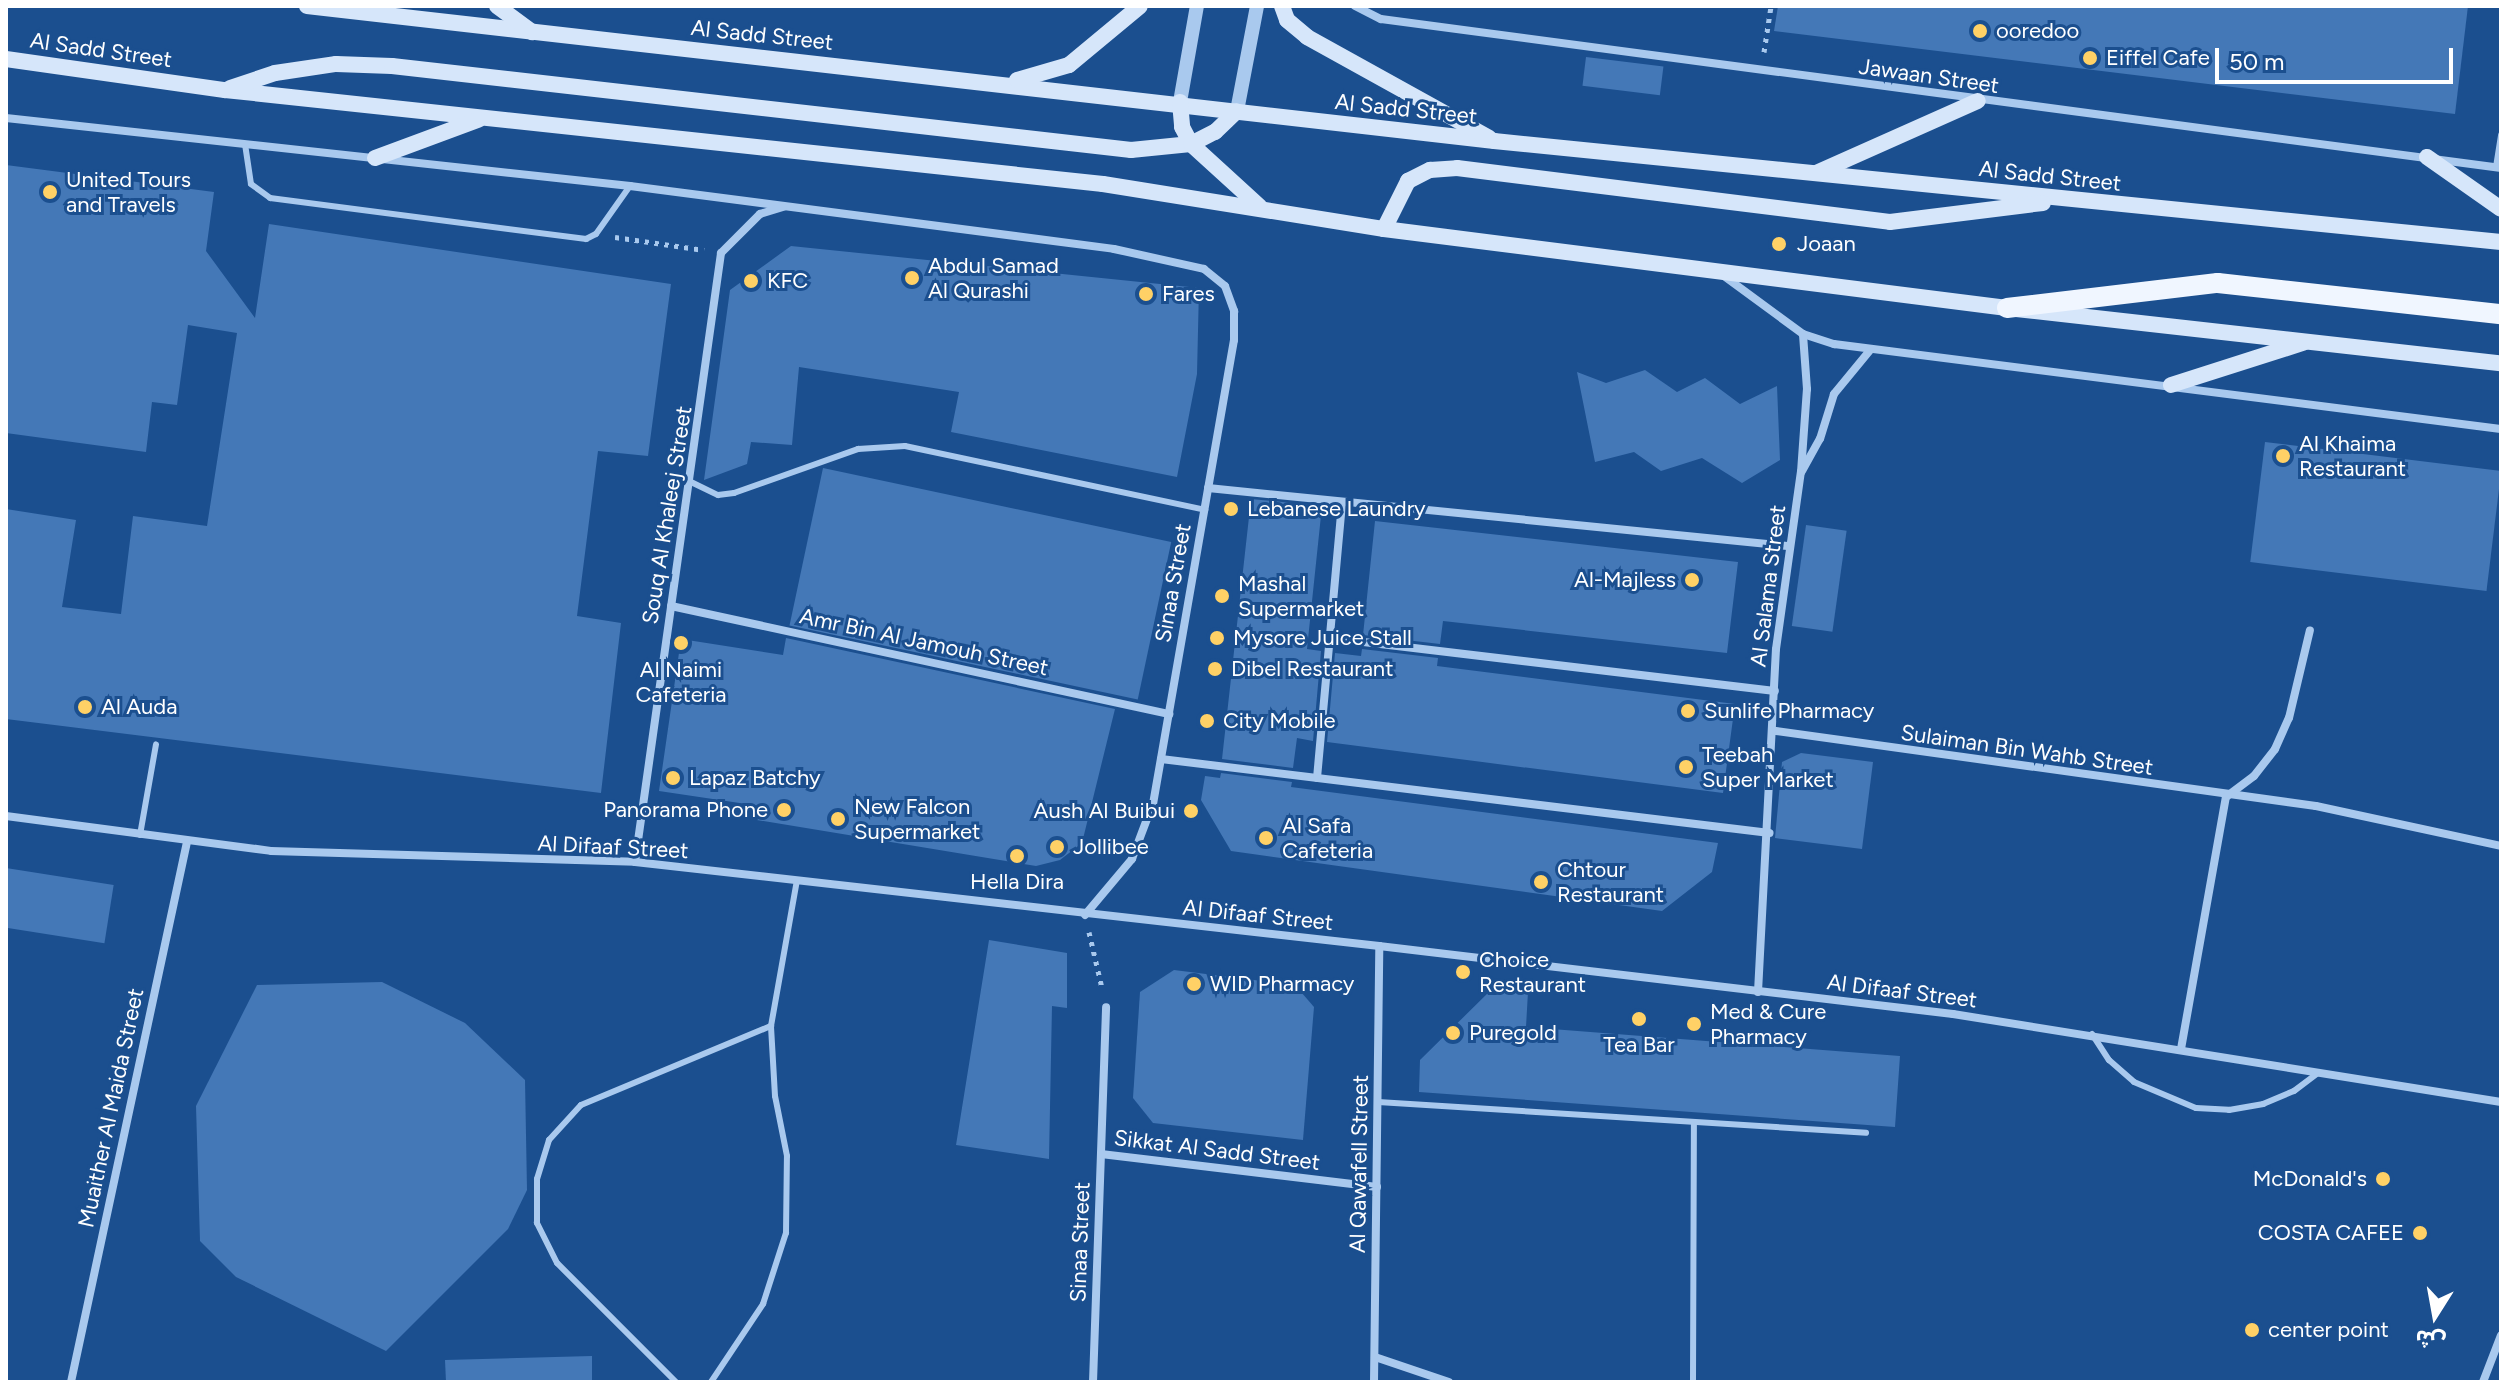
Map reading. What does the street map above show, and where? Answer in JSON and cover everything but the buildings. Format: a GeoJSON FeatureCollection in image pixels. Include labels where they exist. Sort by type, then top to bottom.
{"type":"FeatureCollection","features":[{"type":"Feature","properties":{"kind":"main road","name":"Al Sadd Street"},"geometry":{"type":"LineString","coordinates":[[307,6],[1180,102],[1494,141],[2501,242]]}},
{"type":"Feature","properties":{"kind":"main road"},"geometry":{"type":"LineString","coordinates":[[497,6],[534,33]]}},
{"type":"Feature","properties":{"kind":"main road"},"geometry":{"type":"LineString","coordinates":[[1009,83],[1069,65],[1140,6]]}},
{"type":"Feature","properties":{"kind":"main road"},"geometry":{"type":"LineString","coordinates":[[1282,6],[1287,20],[1307,37],[1494,141]]}},
{"type":"Feature","properties":{"kind":"main road","name":"Al Sadd Street"},"geometry":{"type":"LineString","coordinates":[[6,59],[225,90],[1103,184],[1384,229],[2007,308],[2501,363]]}},
{"type":"Feature","properties":{"kind":"main road"},"geometry":{"type":"LineString","coordinates":[[225,90],[275,73],[336,64],[392,66],[1131,150],[1191,144],[1215,132],[1237,111]]}},
{"type":"Feature","properties":{"kind":"main road"},"geometry":{"type":"LineString","coordinates":[[1815,174],[1978,101]]}},
{"type":"Feature","properties":{"kind":"main road"},"geometry":{"type":"LineString","coordinates":[[1180,102],[1182,127],[1191,144],[1260,207]]}},
{"type":"Feature","properties":{"kind":"main road"},"geometry":{"type":"LineString","coordinates":[[375,158],[484,118]]}},
{"type":"Feature","properties":{"kind":"main road"},"geometry":{"type":"LineString","coordinates":[[2427,157],[2501,209]]}},
{"type":"Feature","properties":{"kind":"main road"},"geometry":{"type":"LineString","coordinates":[[1384,229],[1408,181],[1430,170],[1457,168],[1890,222],[2064,200]]}},
{"type":"Feature","properties":{"kind":"main road"},"geometry":{"type":"LineString","coordinates":[[2007,308],[2218,283],[2501,314]]}},
{"type":"Feature","properties":{"kind":"main road"},"geometry":{"type":"LineString","coordinates":[[2171,385],[2310,341]]}},
{"type":"Feature","properties":{"kind":"street"},"geometry":{"type":"LineString","coordinates":[[1180,102],[1197,6]]}},
{"type":"Feature","properties":{"kind":"street"},"geometry":{"type":"LineString","coordinates":[[1237,111],[1257,6]]}},
{"type":"Feature","properties":{"kind":"street","name":"Jawaan Street"},"geometry":{"type":"LineString","coordinates":[[1355,6],[1381,19],[1978,101],[2499,168]]}},
{"type":"Feature","properties":{"kind":"street"},"geometry":{"type":"LineString","coordinates":[[6,118],[630,186],[785,206]]}},
{"type":"Feature","properties":{"kind":"street"},"geometry":{"type":"LineString","coordinates":[[721,253],[760,214],[785,206]]}},
{"type":"Feature","properties":{"kind":"street","name":"Sinaa Street"},"geometry":{"type":"LineString","coordinates":[[785,206],[1185,261],[1225,286],[1234,311],[1205,510],[1147,827],[1132,859],[1085,915]]}},
{"type":"Feature","properties":{"kind":"street","name":"Souq Al Khaleej Street"},"geometry":{"type":"LineString","coordinates":[[635,862],[721,253]]}},
{"type":"Feature","properties":{"kind":"street","name":"Al Sadd Street"},"geometry":{"type":"LineString","coordinates":[[1714,269],[1803,334],[1871,349],[2501,429]]}},
{"type":"Feature","properties":{"kind":"street","name":"Al Salama Street"},"geometry":{"type":"LineString","coordinates":[[1758,992],[1776,731],[1775,691],[1787,546],[1801,472],[1807,389],[1803,334]]}},
{"type":"Feature","properties":{"kind":"street","name":"Al Salama Street"},"geometry":{"type":"LineString","coordinates":[[1801,472],[1820,439],[1834,394],[1871,349]]}},
{"type":"Feature","properties":{"kind":"street"},"geometry":{"type":"LineString","coordinates":[[1208,488],[1787,546]]}},
{"type":"Feature","properties":{"kind":"street"},"geometry":{"type":"LineString","coordinates":[[1317,778],[1342,502]]}},
{"type":"Feature","properties":{"kind":"street","name":"Amr Bin Al Jamouh Street"},"geometry":{"type":"LineString","coordinates":[[671,606],[1169,714]]}},
{"type":"Feature","properties":{"kind":"street"},"geometry":{"type":"LineString","coordinates":[[2181,1049],[2226,797],[2254,776],[2275,749],[2289,718],[2310,630]]}},
{"type":"Feature","properties":{"kind":"street"},"geometry":{"type":"LineString","coordinates":[[1330,638],[1775,691]]}},
{"type":"Feature","properties":{"kind":"street","name":"Sulaiman Bin Wahb Street"},"geometry":{"type":"LineString","coordinates":[[1776,731],[2361,814],[2501,846]]}},
{"type":"Feature","properties":{"kind":"street"},"geometry":{"type":"LineString","coordinates":[[1161,759],[1770,833]]}},
{"type":"Feature","properties":{"kind":"street","name":"Al Difaaf Street"},"geometry":{"type":"LineString","coordinates":[[6,816],[187,842],[286,852],[635,862],[1379,946],[2092,1034],[2501,1102]]}},
{"type":"Feature","properties":{"kind":"street","name":"Muaither Al Maida Street"},"geometry":{"type":"LineString","coordinates":[[71,1382],[187,842]]}},
{"type":"Feature","properties":{"kind":"street","name":"Al Qawafell Street"},"geometry":{"type":"LineString","coordinates":[[1374,1382],[1379,946]]}},
{"type":"Feature","properties":{"kind":"street","name":"Sinaa Street"},"geometry":{"type":"LineString","coordinates":[[1093,1382],[1106,1007]]}},
{"type":"Feature","properties":{"kind":"street","name":"Sikkat Al Sadd Street"},"geometry":{"type":"LineString","coordinates":[[1101,1154],[1377,1187]]}},
{"type":"Feature","properties":{"kind":"street"},"geometry":{"type":"LineString","coordinates":[[2483,1382],[2501,1335]]}},
{"type":"Feature","properties":{"kind":"street"},"geometry":{"type":"LineString","coordinates":[[1375,1357],[1449,1382]]}},
{"type":"Feature","properties":{"kind":"lane"},"geometry":{"type":"LineString","coordinates":[[2499,168],[2501,134]]}},
{"type":"Feature","properties":{"kind":"lane"},"geometry":{"type":"LineString","coordinates":[[245,144],[251,184],[270,198],[586,239],[596,234],[630,186]]}},
{"type":"Feature","properties":{"kind":"lane"},"geometry":{"type":"LineString","coordinates":[[691,482],[718,495],[734,493],[858,449],[905,446],[1205,510]]}},
{"type":"Feature","properties":{"kind":"lane"},"geometry":{"type":"LineString","coordinates":[[140,835],[156,744]]}},
{"type":"Feature","properties":{"kind":"lane"},"geometry":{"type":"LineString","coordinates":[[711,1382],[763,1304],[786,1233],[787,1156],[775,1096],[771,1026],[797,880]]}},
{"type":"Feature","properties":{"kind":"lane"},"geometry":{"type":"LineString","coordinates":[[676,1382],[557,1263],[537,1223],[537,1179],[549,1140],[581,1105],[771,1026]]}},
{"type":"Feature","properties":{"kind":"lane"},"geometry":{"type":"LineString","coordinates":[[2092,1034],[2109,1060],[2134,1082],[2196,1108],[2263,1104],[2294,1091],[2319,1072]]}},
{"type":"Feature","properties":{"kind":"lane"},"geometry":{"type":"LineString","coordinates":[[1378,1102],[1866,1133]]}},
{"type":"Feature","properties":{"kind":"lane"},"geometry":{"type":"LineString","coordinates":[[1693,1382],[1694,1122]]}},
{"type":"Feature","properties":{"kind":"path"},"geometry":{"type":"LineString","coordinates":[[1761,71],[1771,6]]}},
{"type":"Feature","properties":{"kind":"path"},"geometry":{"type":"LineString","coordinates":[[596,234],[721,253]]}},
{"type":"Feature","properties":{"kind":"path"},"geometry":{"type":"LineString","coordinates":[[1085,915],[1106,1007]]}},
{"type":"Feature","properties":{"kind":"place","name":"ooredoo"},"geometry":{"type":"Point","coordinates":[1980,31]}},
{"type":"Feature","properties":{"kind":"place","name":"Eiffel Cafe"},"geometry":{"type":"Point","coordinates":[2090,58]}},
{"type":"Feature","properties":{"kind":"place","name":"United Tours and Travels"},"geometry":{"type":"Point","coordinates":[50,192]}},
{"type":"Feature","properties":{"kind":"place","name":"Joaan"},"geometry":{"type":"Point","coordinates":[1779,244]}},
{"type":"Feature","properties":{"kind":"place","name":"Abdul Samad Al Qurashi"},"geometry":{"type":"Point","coordinates":[912,278]}},
{"type":"Feature","properties":{"kind":"place","name":"KFC"},"geometry":{"type":"Point","coordinates":[751,281]}},
{"type":"Feature","properties":{"kind":"place","name":"Fares"},"geometry":{"type":"Point","coordinates":[1146,294]}},
{"type":"Feature","properties":{"kind":"place","name":"Al Khaima Restaurant"},"geometry":{"type":"Point","coordinates":[2283,456]}},
{"type":"Feature","properties":{"kind":"place","name":"Lebanese Laundry"},"geometry":{"type":"Point","coordinates":[1231,509]}},
{"type":"Feature","properties":{"kind":"place","name":"Al-Majless"},"geometry":{"type":"Point","coordinates":[1692,580]}},
{"type":"Feature","properties":{"kind":"place","name":"Mashal Supermarket"},"geometry":{"type":"Point","coordinates":[1222,596]}},
{"type":"Feature","properties":{"kind":"place","name":"Mysore Juice Stall"},"geometry":{"type":"Point","coordinates":[1217,638]}},
{"type":"Feature","properties":{"kind":"place","name":"Al Naimi Cafeteria"},"geometry":{"type":"Point","coordinates":[681,643]}},
{"type":"Feature","properties":{"kind":"place","name":"Dibel Restaurant"},"geometry":{"type":"Point","coordinates":[1215,669]}},
{"type":"Feature","properties":{"kind":"place","name":"Al Auda"},"geometry":{"type":"Point","coordinates":[85,707]}},
{"type":"Feature","properties":{"kind":"place","name":"Sunlife Pharmacy"},"geometry":{"type":"Point","coordinates":[1688,711]}},
{"type":"Feature","properties":{"kind":"place","name":"City Mobile"},"geometry":{"type":"Point","coordinates":[1207,721]}},
{"type":"Feature","properties":{"kind":"place","name":"Teebah Super Market"},"geometry":{"type":"Point","coordinates":[1686,767]}},
{"type":"Feature","properties":{"kind":"place","name":"Lapaz Batchy"},"geometry":{"type":"Point","coordinates":[673,778]}},
{"type":"Feature","properties":{"kind":"place","name":"Panorama Phone"},"geometry":{"type":"Point","coordinates":[784,810]}},
{"type":"Feature","properties":{"kind":"place","name":"Aush Al Buibui"},"geometry":{"type":"Point","coordinates":[1191,811]}},
{"type":"Feature","properties":{"kind":"place","name":"New Falcon Supermarket"},"geometry":{"type":"Point","coordinates":[838,819]}},
{"type":"Feature","properties":{"kind":"place","name":"Al Safa Cafeteria"},"geometry":{"type":"Point","coordinates":[1266,838]}},
{"type":"Feature","properties":{"kind":"place","name":"Jollibee"},"geometry":{"type":"Point","coordinates":[1057,847]}},
{"type":"Feature","properties":{"kind":"place","name":"Hella Dira"},"geometry":{"type":"Point","coordinates":[1017,856]}},
{"type":"Feature","properties":{"kind":"place","name":"Chtour Restaurant"},"geometry":{"type":"Point","coordinates":[1541,882]}},
{"type":"Feature","properties":{"kind":"place","name":"Choice Restaurant"},"geometry":{"type":"Point","coordinates":[1463,972]}},
{"type":"Feature","properties":{"kind":"place","name":"WID Pharmacy"},"geometry":{"type":"Point","coordinates":[1194,984]}},
{"type":"Feature","properties":{"kind":"place","name":"Tea Bar"},"geometry":{"type":"Point","coordinates":[1639,1019]}},
{"type":"Feature","properties":{"kind":"place","name":"Med & Cure Pharmacy"},"geometry":{"type":"Point","coordinates":[1694,1024]}},
{"type":"Feature","properties":{"kind":"place","name":"Puregold"},"geometry":{"type":"Point","coordinates":[1453,1033]}},
{"type":"Feature","properties":{"kind":"place","name":"McDonald's"},"geometry":{"type":"Point","coordinates":[2383,1179]}},
{"type":"Feature","properties":{"kind":"place","name":"COSTA CAFEE"},"geometry":{"type":"Point","coordinates":[2420,1233]}},
{"type":"Feature","properties":{"kind":"place","name":"center point"},"geometry":{"type":"Point","coordinates":[2252,1330]}}]}
